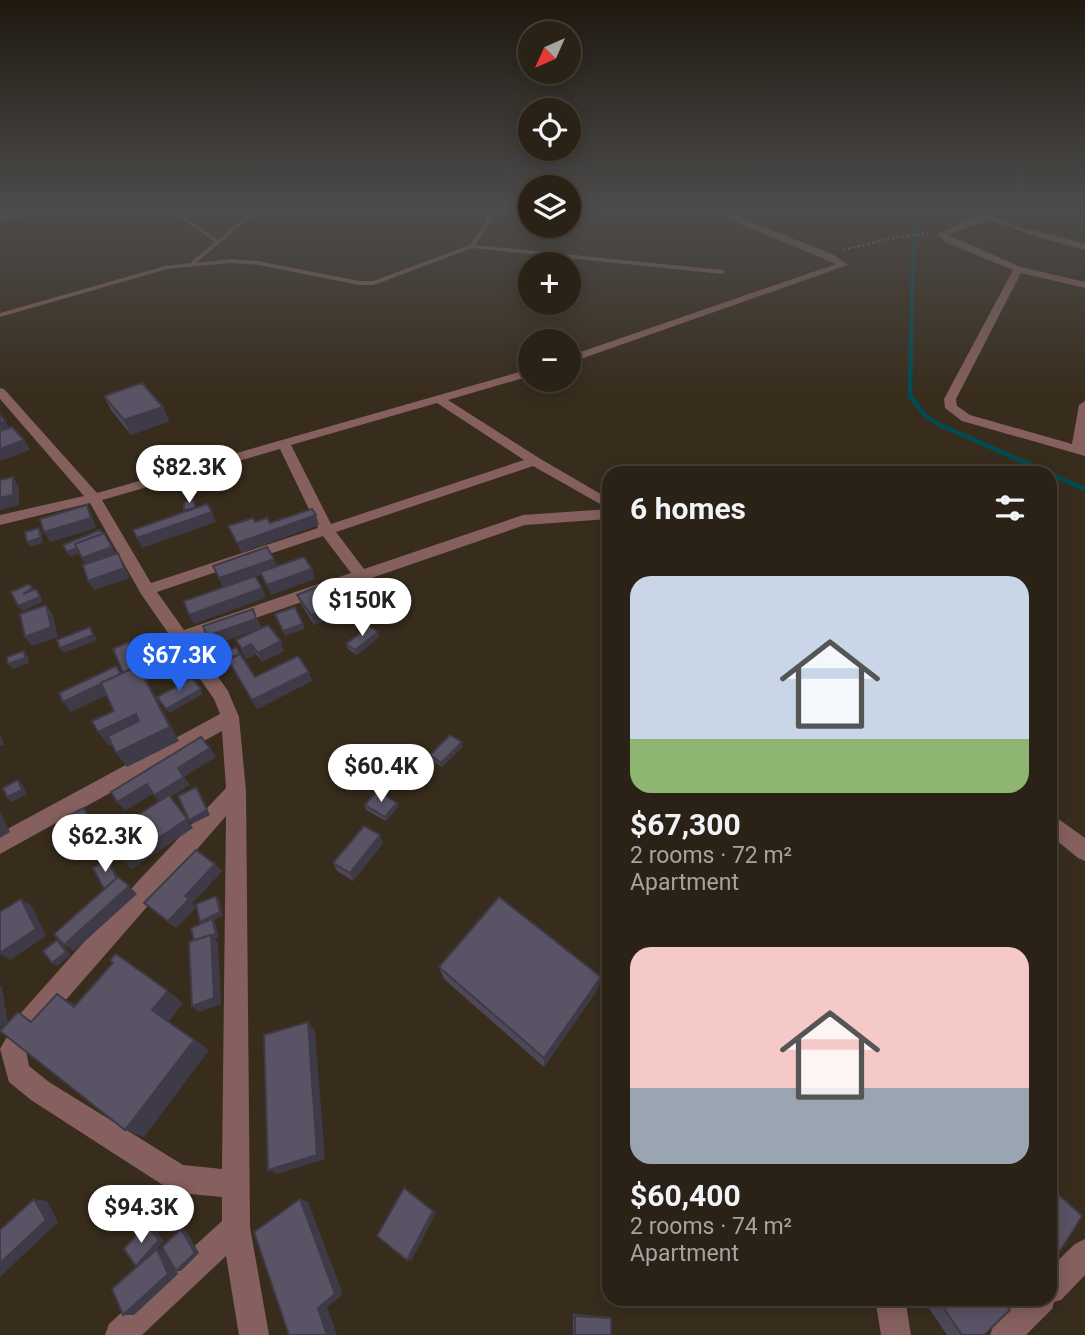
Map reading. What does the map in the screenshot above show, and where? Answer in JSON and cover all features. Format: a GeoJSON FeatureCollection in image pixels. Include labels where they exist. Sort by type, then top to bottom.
{"type":"FeatureCollection","features":[{"type":"Feature","properties":{"kind":"street"},"geometry":{"type":"LineString","coordinates":[[581,356],[831,269]]}},
{"type":"Feature","properties":{"kind":"street"},"geometry":{"type":"LineString","coordinates":[[1018,269],[950,399],[951,408],[966,418],[1082,451],[1085,405]]}},
{"type":"Feature","properties":{"kind":"street"},"geometry":{"type":"LineString","coordinates":[[1019,269],[1085,285]]}},
{"type":"Feature","properties":{"kind":"street"},"geometry":{"type":"LineString","coordinates":[[0,520],[94,498],[518,376]]}},
{"type":"Feature","properties":{"kind":"street"},"geometry":{"type":"LineString","coordinates":[[0,393],[94,498],[147,590],[179,639],[222,696],[230,717],[236,791],[236,1227],[254,1335]]}},
{"type":"Feature","properties":{"kind":"street"},"geometry":{"type":"LineString","coordinates":[[439,399],[534,461],[602,501]]}},
{"type":"Feature","properties":{"kind":"street"},"geometry":{"type":"LineString","coordinates":[[284,444],[327,531],[360,574]]}},
{"type":"Feature","properties":{"kind":"street"},"geometry":{"type":"LineString","coordinates":[[147,590],[534,461]]}},
{"type":"Feature","properties":{"kind":"street"},"geometry":{"type":"LineString","coordinates":[[179,639],[360,574],[523,520],[602,514]]}},
{"type":"Feature","properties":{"kind":"street"},"geometry":{"type":"LineString","coordinates":[[0,844],[230,717]]}},
{"type":"Feature","properties":{"kind":"street"},"geometry":{"type":"LineString","coordinates":[[235,1184],[179,1179],[40,1091],[18,1073],[13,1049],[29,1023],[148,886],[236,791]]}},
{"type":"Feature","properties":{"kind":"street"},"geometry":{"type":"LineString","coordinates":[[1057,834],[1085,851]]}},
{"type":"Feature","properties":{"kind":"street"},"geometry":{"type":"LineString","coordinates":[[120,1335],[236,1227]]}},
{"type":"Feature","properties":{"kind":"street"},"geometry":{"type":"LineString","coordinates":[[1057,1282],[1085,1254]]}},
{"type":"Feature","properties":{"kind":"street"},"geometry":{"type":"LineString","coordinates":[[891,1306],[896,1335]]}},
{"type":"Feature","properties":{"kind":"street"},"geometry":{"type":"LineString","coordinates":[[1005,1335],[1033,1306]]}},
{"type":"Feature","properties":{"kind":"lane"},"geometry":{"type":"LineString","coordinates":[[0,315],[159,269]]}},
{"type":"Feature","properties":{"kind":"lane"},"geometry":{"type":"LineString","coordinates":[[287,269],[374,283],[413,269]]}},
{"type":"Feature","properties":{"kind":"lane"},"geometry":{"type":"LineString","coordinates":[[696,269],[722,272]]}},
{"type":"Feature","properties":{"kind":"building"},"geometry":{"type":"Polygon","coordinates":[[[142,383],[163,407],[124,420],[104,396],[142,383]]]}},
{"type":"Feature","properties":{"kind":"building"},"geometry":{"type":"Polygon","coordinates":[[[12,427],[24,440],[0,449],[0,431],[12,427]]]}},
{"type":"Feature","properties":{"kind":"building"},"geometry":{"type":"Polygon","coordinates":[[[13,477],[13,495],[0,498],[0,480],[13,477]]]}},
{"type":"Feature","properties":{"kind":"building"},"geometry":{"type":"Polygon","coordinates":[[[194,500],[195,508],[184,510],[184,502],[194,500]]]}},
{"type":"Feature","properties":{"kind":"building"},"geometry":{"type":"Polygon","coordinates":[[[207,504],[212,512],[137,538],[133,530],[207,504]]]}},
{"type":"Feature","properties":{"kind":"building"},"geometry":{"type":"Polygon","coordinates":[[[87,505],[91,518],[44,532],[40,519],[87,505]]]}},
{"type":"Feature","properties":{"kind":"building"},"geometry":{"type":"Polygon","coordinates":[[[312,509],[316,515],[237,543],[228,526],[253,518],[255,522],[267,518],[270,523],[312,509]]]}},
{"type":"Feature","properties":{"kind":"building"},"geometry":{"type":"Polygon","coordinates":[[[39,528],[40,538],[27,542],[25,532],[39,528]]]}},
{"type":"Feature","properties":{"kind":"building"},"geometry":{"type":"Polygon","coordinates":[[[100,530],[103,534],[75,544],[77,548],[67,552],[63,545],[100,530]]]}},
{"type":"Feature","properties":{"kind":"building"},"geometry":{"type":"Polygon","coordinates":[[[104,533],[112,547],[82,558],[75,544],[104,533]]]}},
{"type":"Feature","properties":{"kind":"building"},"geometry":{"type":"Polygon","coordinates":[[[267,547],[274,559],[219,578],[213,566],[267,547]]]}},
{"type":"Feature","properties":{"kind":"building"},"geometry":{"type":"Polygon","coordinates":[[[118,553],[124,568],[88,581],[83,565],[118,553]]]}},
{"type":"Feature","properties":{"kind":"building"},"geometry":{"type":"Polygon","coordinates":[[[304,557],[312,569],[267,585],[260,572],[304,557]]]}},
{"type":"Feature","properties":{"kind":"building"},"geometry":{"type":"Polygon","coordinates":[[[255,576],[262,588],[189,615],[184,601],[255,576]]]}},
{"type":"Feature","properties":{"kind":"building"},"geometry":{"type":"Polygon","coordinates":[[[331,581],[345,601],[311,615],[297,595],[331,581]]]}},
{"type":"Feature","properties":{"kind":"building"},"geometry":{"type":"Polygon","coordinates":[[[29,584],[32,588],[23,594],[36,589],[40,597],[18,606],[11,592],[29,584]]]}},
{"type":"Feature","properties":{"kind":"building"},"geometry":{"type":"Polygon","coordinates":[[[46,605],[51,627],[25,637],[20,614],[46,605]]]}},
{"type":"Feature","properties":{"kind":"building"},"geometry":{"type":"Polygon","coordinates":[[[295,607],[303,624],[283,631],[275,614],[295,607]]]}},
{"type":"Feature","properties":{"kind":"building"},"geometry":{"type":"Polygon","coordinates":[[[253,609],[256,619],[207,636],[203,626],[253,609]]]}},
{"type":"Feature","properties":{"kind":"building"},"geometry":{"type":"Polygon","coordinates":[[[268,625],[281,641],[258,653],[251,644],[242,649],[236,640],[268,625]]]}},
{"type":"Feature","properties":{"kind":"building"},"geometry":{"type":"Polygon","coordinates":[[[369,626],[378,632],[355,650],[346,644],[369,626]]]}},
{"type":"Feature","properties":{"kind":"building"},"geometry":{"type":"Polygon","coordinates":[[[90,627],[93,635],[60,648],[57,640],[90,627]]]}},
{"type":"Feature","properties":{"kind":"building"},"geometry":{"type":"Polygon","coordinates":[[[128,642],[137,664],[157,655],[160,662],[141,670],[138,666],[123,673],[113,649],[128,642]]]}},
{"type":"Feature","properties":{"kind":"building"},"geometry":{"type":"Polygon","coordinates":[[[236,647],[240,654],[225,660],[221,654],[236,647]]]}},
{"type":"Feature","properties":{"kind":"building"},"geometry":{"type":"Polygon","coordinates":[[[24,651],[25,658],[8,664],[7,657],[24,651]]]}},
{"type":"Feature","properties":{"kind":"building"},"geometry":{"type":"Polygon","coordinates":[[[240,654],[255,677],[298,656],[309,672],[252,700],[228,660],[240,654]]]}},
{"type":"Feature","properties":{"kind":"building"},"geometry":{"type":"Polygon","coordinates":[[[116,666],[121,674],[63,702],[59,693],[116,666]]]}},
{"type":"Feature","properties":{"kind":"building"},"geometry":{"type":"Polygon","coordinates":[[[138,666],[170,727],[116,753],[108,736],[139,721],[136,714],[98,732],[92,721],[114,711],[101,683],[138,666]]]}},
{"type":"Feature","properties":{"kind":"building"},"geometry":{"type":"Polygon","coordinates":[[[192,678],[201,689],[166,709],[157,697],[192,678]]]}},
{"type":"Feature","properties":{"kind":"building"},"geometry":{"type":"Polygon","coordinates":[[[450,735],[462,742],[441,763],[430,755],[450,735]]]}},
{"type":"Feature","properties":{"kind":"building"},"geometry":{"type":"Polygon","coordinates":[[[201,737],[210,748],[178,768],[184,777],[154,795],[147,784],[117,802],[111,792],[201,737]]]}},
{"type":"Feature","properties":{"kind":"building"},"geometry":{"type":"Polygon","coordinates":[[[18,780],[22,790],[7,797],[3,788],[18,780]]]}},
{"type":"Feature","properties":{"kind":"building"},"geometry":{"type":"Polygon","coordinates":[[[196,787],[207,810],[189,820],[178,796],[196,787]]]}},
{"type":"Feature","properties":{"kind":"building"},"geometry":{"type":"Polygon","coordinates":[[[377,791],[397,803],[385,817],[365,805],[377,791]]]}},
{"type":"Feature","properties":{"kind":"building"},"geometry":{"type":"Polygon","coordinates":[[[169,795],[187,819],[124,861],[107,835],[169,795]]]}},
{"type":"Feature","properties":{"kind":"building"},"geometry":{"type":"Polygon","coordinates":[[[84,808],[94,834],[78,843],[68,816],[84,808]]]}},
{"type":"Feature","properties":{"kind":"building"},"geometry":{"type":"Polygon","coordinates":[[[364,826],[380,835],[350,873],[333,863],[364,826]]]}},
{"type":"Feature","properties":{"kind":"building"},"geometry":{"type":"Polygon","coordinates":[[[196,850],[215,864],[185,896],[189,899],[168,921],[144,903],[196,850]]]}},
{"type":"Feature","properties":{"kind":"building"},"geometry":{"type":"Polygon","coordinates":[[[107,860],[117,878],[104,889],[93,868],[107,860]]]}},
{"type":"Feature","properties":{"kind":"building"},"geometry":{"type":"Polygon","coordinates":[[[118,877],[129,886],[64,945],[54,934],[118,877]]]}},
{"type":"Feature","properties":{"kind":"building"},"geometry":{"type":"Polygon","coordinates":[[[216,896],[220,912],[200,922],[196,904],[216,896]]]}},
{"type":"Feature","properties":{"kind":"building"},"geometry":{"type":"Polygon","coordinates":[[[499,897],[601,977],[544,1058],[439,967],[499,897]]]}},
{"type":"Feature","properties":{"kind":"building"},"geometry":{"type":"Polygon","coordinates":[[[21,899],[36,929],[0,953],[0,912],[21,899]]]}},
{"type":"Feature","properties":{"kind":"building"},"geometry":{"type":"Polygon","coordinates":[[[212,919],[216,934],[194,940],[191,928],[212,919]]]}},
{"type":"Feature","properties":{"kind":"building"},"geometry":{"type":"Polygon","coordinates":[[[211,935],[214,998],[192,1006],[189,942],[211,935]]]}},
{"type":"Feature","properties":{"kind":"building"},"geometry":{"type":"Polygon","coordinates":[[[57,940],[66,952],[52,963],[43,951],[57,940]]]}},
{"type":"Feature","properties":{"kind":"building"},"geometry":{"type":"Polygon","coordinates":[[[116,954],[168,991],[152,1010],[194,1040],[125,1130],[0,1031],[18,1012],[31,1022],[57,994],[74,1007],[113,963],[110,960],[116,954]]]}},
{"type":"Feature","properties":{"kind":"building"},"geometry":{"type":"Polygon","coordinates":[[[308,1022],[317,1155],[268,1170],[264,1035],[308,1022]]]}},
{"type":"Feature","properties":{"kind":"building"},"geometry":{"type":"Polygon","coordinates":[[[404,1188],[433,1211],[407,1260],[377,1236],[404,1188]]]}},
{"type":"Feature","properties":{"kind":"building"},"geometry":{"type":"Polygon","coordinates":[[[1059,1195],[1082,1216],[1057,1256],[1059,1195]]]}},
{"type":"Feature","properties":{"kind":"building"},"geometry":{"type":"Polygon","coordinates":[[[34,1199],[46,1220],[0,1263],[0,1230],[34,1199]]]}},
{"type":"Feature","properties":{"kind":"building"},"geometry":{"type":"Polygon","coordinates":[[[300,1199],[335,1294],[318,1308],[327,1335],[289,1335],[254,1232],[300,1199]]]}},
{"type":"Feature","properties":{"kind":"building"},"geometry":{"type":"Polygon","coordinates":[[[146,1224],[159,1240],[136,1266],[124,1249],[146,1224]]]}},
{"type":"Feature","properties":{"kind":"building"},"geometry":{"type":"Polygon","coordinates":[[[181,1229],[195,1253],[176,1271],[162,1247],[181,1229]]]}},
{"type":"Feature","properties":{"kind":"building"},"geometry":{"type":"Polygon","coordinates":[[[157,1249],[168,1274],[123,1315],[112,1289],[157,1249]]]}},
{"type":"Feature","properties":{"kind":"building"},"geometry":{"type":"Polygon","coordinates":[[[942,1306],[1007,1306],[1010,1310],[984,1335],[962,1335],[942,1306]]]}},
{"type":"Feature","properties":{"kind":"building"},"geometry":{"type":"Polygon","coordinates":[[[575,1316],[611,1318],[611,1335],[575,1335],[575,1316]]]}},
{"type":"Feature","properties":{"kind":"waterway"},"geometry":{"type":"LineString","coordinates":[[911,332],[913,269]]}},
{"type":"Feature","properties":{"kind":"waterway"},"geometry":{"type":"LineString","coordinates":[[911,331],[910,396],[924,414],[938,424],[1033,466]]}},
{"type":"Feature","properties":{"kind":"waterway"},"geometry":{"type":"LineString","coordinates":[[1057,477],[1085,489]]}}]}
